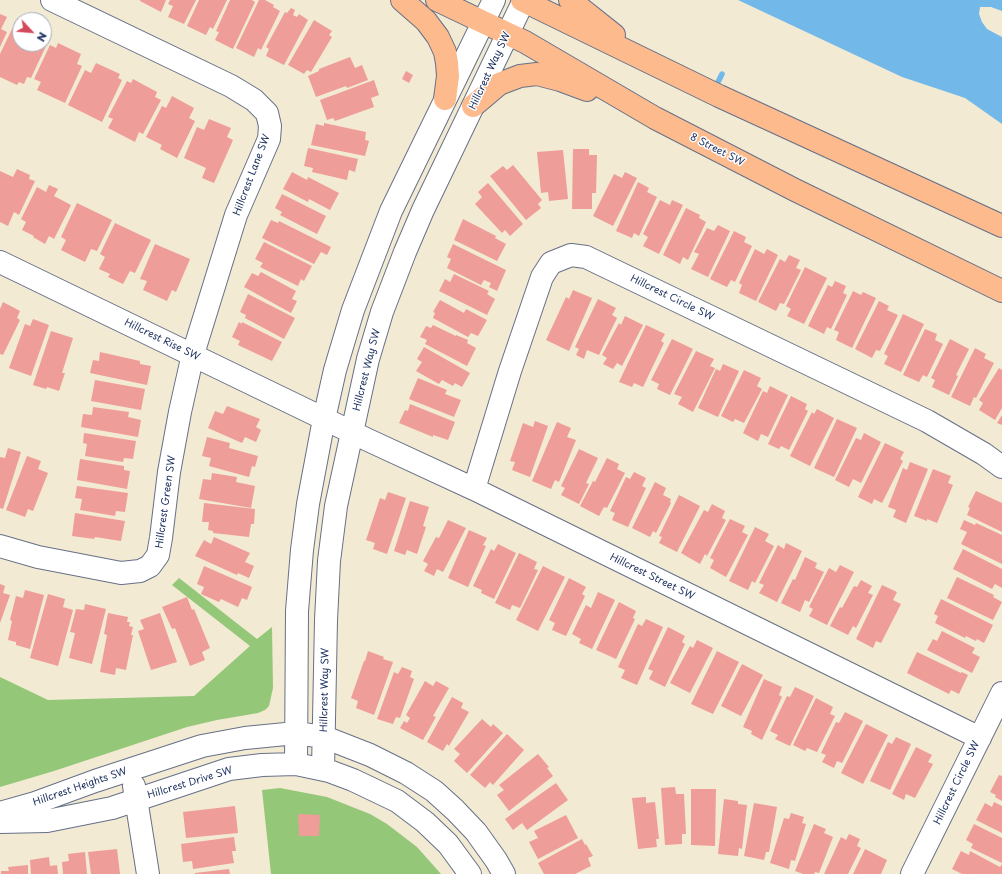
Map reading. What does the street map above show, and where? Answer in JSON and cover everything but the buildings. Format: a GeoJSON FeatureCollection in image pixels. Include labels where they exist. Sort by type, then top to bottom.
{"type":"FeatureCollection","features":[{"type":"Feature","properties":{"kind":"main road"},"geometry":{"type":"LineString","coordinates":[[402,0],[426,21],[438,37],[445,52],[448,63],[446,99]]}},
{"type":"Feature","properties":{"kind":"main road","name":"8 Street SW"},"geometry":{"type":"LineString","coordinates":[[437,0],[525,42],[655,118],[795,190],[1002,291]]}},
{"type":"Feature","properties":{"kind":"main road"},"geometry":{"type":"LineString","coordinates":[[523,0],[656,67],[1002,226]]}},
{"type":"Feature","properties":{"kind":"main road"},"geometry":{"type":"LineString","coordinates":[[570,0],[656,67]]}},
{"type":"Feature","properties":{"kind":"main road"},"geometry":{"type":"LineString","coordinates":[[473,106],[499,84],[520,76],[537,74],[560,80],[595,93],[655,118]]}},
{"type":"Feature","properties":{"kind":"main road"},"geometry":{"type":"LineString","coordinates":[[948,265],[1002,279]]}},
{"type":"Feature","properties":{"kind":"street","name":"Hillcrest Lane SW"},"geometry":{"type":"LineString","coordinates":[[52,0],[231,86],[254,100],[267,113],[270,126],[268,139],[236,215],[192,354]]}},
{"type":"Feature","properties":{"kind":"street"},"geometry":{"type":"LineString","coordinates":[[296,764],[297,611],[302,550],[308,504],[335,370],[352,310],[391,211],[494,0]]}},
{"type":"Feature","properties":{"kind":"street","name":"Hillcrest Way SW"},"geometry":{"type":"LineString","coordinates":[[323,769],[326,620],[329,561],[336,506],[368,359],[382,312],[423,210],[523,0]]}},
{"type":"Feature","properties":{"kind":"street","name":"Hillcrest Circle SW"},"geometry":{"type":"LineString","coordinates":[[474,489],[510,371],[542,277],[551,263],[571,255],[586,257],[927,421],[984,454],[1002,467]]}},
{"type":"Feature","properties":{"kind":"street","name":"Hillcrest Rise SW"},"geometry":{"type":"LineString","coordinates":[[0,262],[324,419]]}},
{"type":"Feature","properties":{"kind":"street","name":"Hillcrest Green SW"},"geometry":{"type":"LineString","coordinates":[[0,546],[38,557],[121,573],[140,571],[150,566],[158,555],[169,472],[192,354]]}},
{"type":"Feature","properties":{"kind":"street","name":"Hillcrest Street SW"},"geometry":{"type":"LineString","coordinates":[[324,419],[474,489],[980,738]]}},
{"type":"Feature","properties":{"kind":"street","name":"Hillcrest Circle SW"},"geometry":{"type":"LineString","coordinates":[[912,874],[1002,693]]}},
{"type":"Feature","properties":{"kind":"street"},"geometry":{"type":"LineString","coordinates":[[131,769],[202,746],[245,738],[296,733],[324,737],[370,755],[406,773],[434,790],[476,832],[504,874]]}},
{"type":"Feature","properties":{"kind":"street","name":"Hillcrest Drive SW"},"geometry":{"type":"LineString","coordinates":[[137,800],[229,769],[262,765],[296,764],[323,769],[353,780],[397,801],[425,822],[448,844],[470,874]]}},
{"type":"Feature","properties":{"kind":"street","name":"Hillcrest Heights SW"},"geometry":{"type":"LineString","coordinates":[[0,813],[35,803],[131,769],[148,874]]}},
{"type":"Feature","properties":{"kind":"street","name":"Hillcrest Heights SW"},"geometry":{"type":"LineString","coordinates":[[0,822],[47,821],[112,808],[137,800]]}},
{"type":"Feature","properties":{"kind":"green space"},"geometry":{"type":"Polygon","coordinates":[[[179,578],[257,639],[272,627],[273,688],[269,706],[265,710],[258,713],[187,727],[54,771],[0,787],[0,677],[48,700],[194,696],[250,646],[172,585],[179,578]]]}},
{"type":"Feature","properties":{"kind":"green space"},"geometry":{"type":"Polygon","coordinates":[[[280,788],[327,797],[370,814],[387,824],[417,847],[441,874],[271,874],[262,790],[280,788]]]}},
{"type":"Feature","properties":{"kind":"water"},"geometry":{"type":"Polygon","coordinates":[[[738,0],[1002,0],[1002,11],[991,7],[980,7],[979,14],[987,29],[1002,37],[1002,124],[965,98],[902,77],[738,0]]]}},
{"type":"Feature","properties":{"kind":"waterway"},"geometry":{"type":"LineString","coordinates":[[718,82],[722,74]]}}]}
